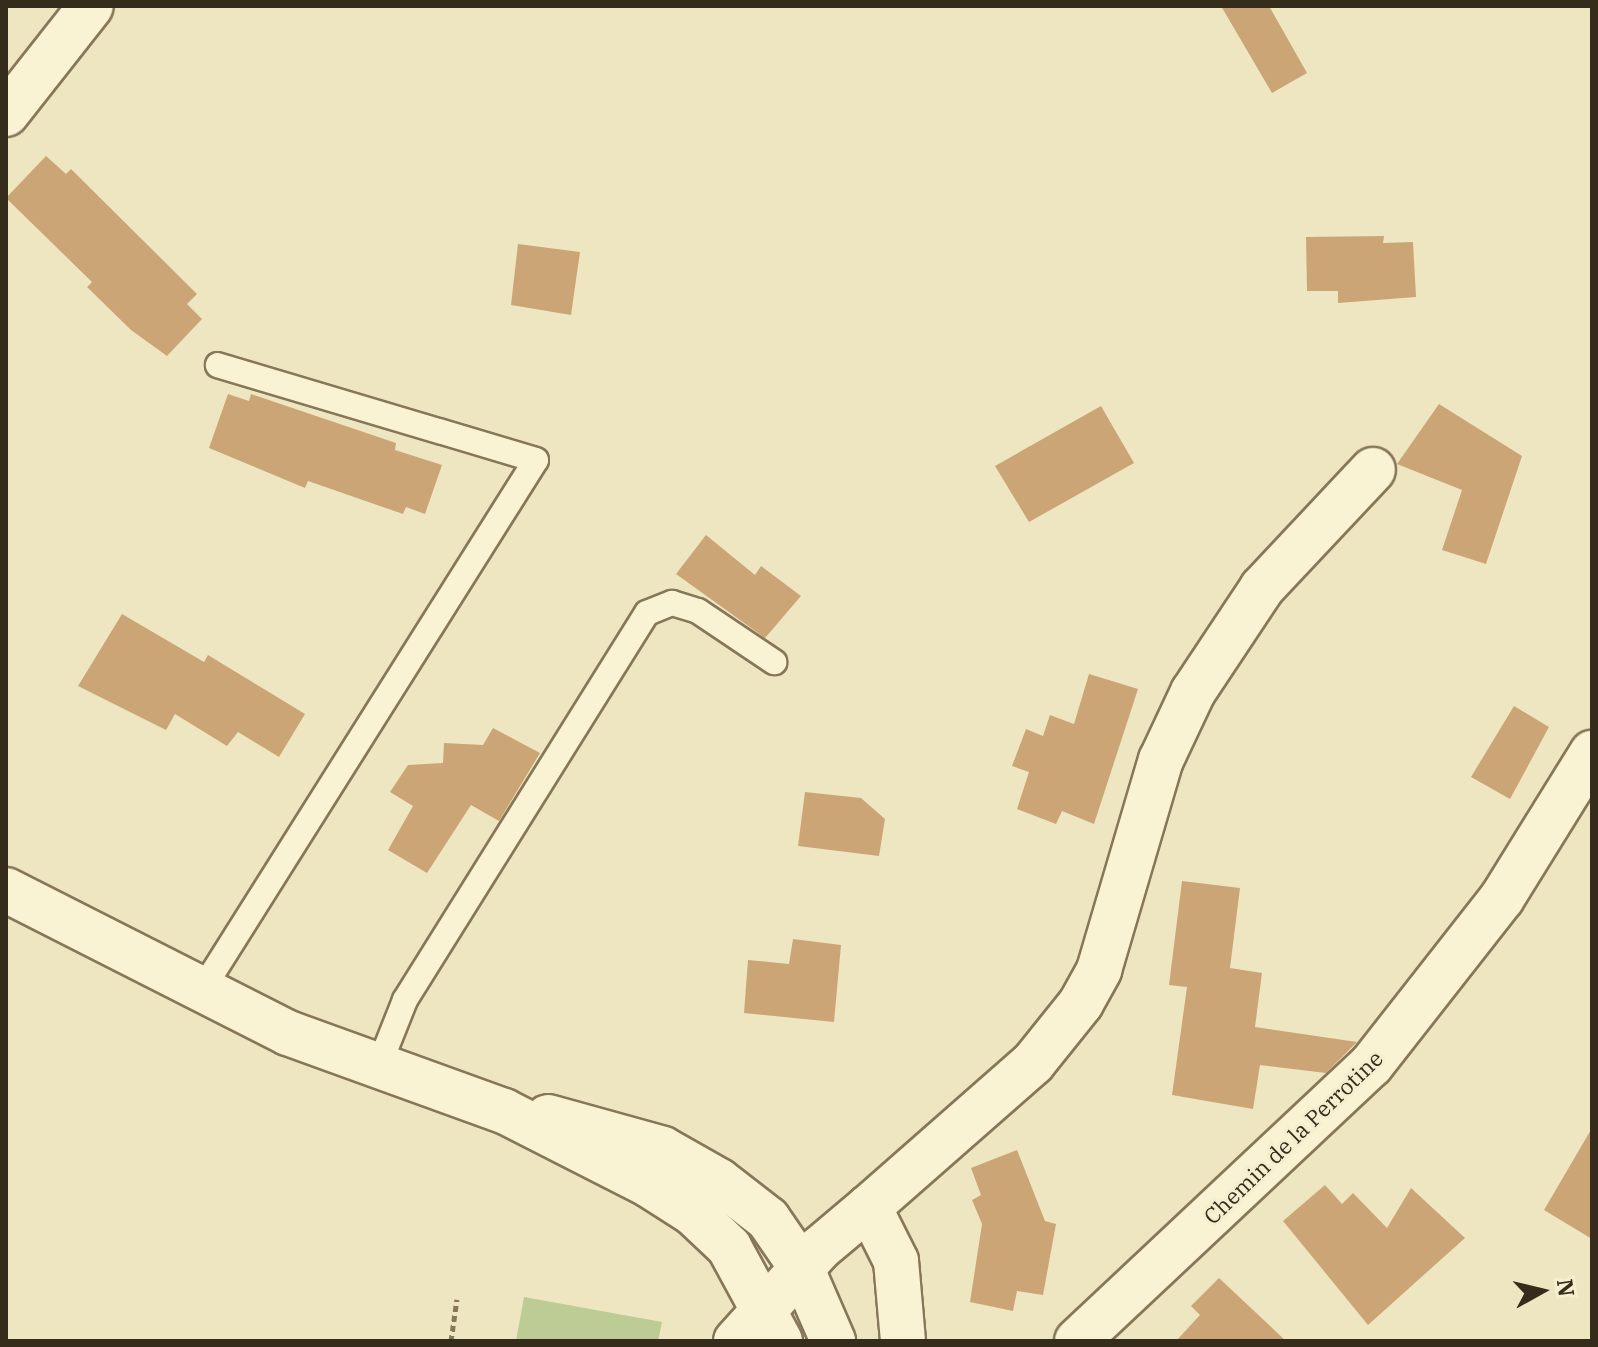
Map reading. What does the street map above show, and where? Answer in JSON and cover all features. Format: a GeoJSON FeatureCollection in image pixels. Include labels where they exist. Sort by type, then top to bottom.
{"type":"FeatureCollection","features":[{"type":"Feature","properties":{"kind":"street"},"geometry":{"type":"LineString","coordinates":[[6,114],[91,6]]}},
{"type":"Feature","properties":{"kind":"street"},"geometry":{"type":"LineString","coordinates":[[736,1341],[783,1301],[869,1207],[1033,1063],[1081,1003],[1099,970],[1161,760],[1193,692],[1262,588],[1373,470]]}},
{"type":"Feature","properties":{"kind":"street","name":"Chemin de la Perrotine"},"geometry":{"type":"LineString","coordinates":[[1077,1341],[1371,1065],[1502,898],[1592,753]]}},
{"type":"Feature","properties":{"kind":"street"},"geometry":{"type":"LineString","coordinates":[[6,890],[288,1033],[504,1111],[562,1119],[663,1149],[768,1219],[783,1301],[833,1341]]}},
{"type":"Feature","properties":{"kind":"street"},"geometry":{"type":"LineString","coordinates":[[869,1207],[896,1261],[903,1341]]}},
{"type":"Feature","properties":{"kind":"lane"},"geometry":{"type":"LineString","coordinates":[[202,990],[536,460],[218,365]]}},
{"type":"Feature","properties":{"kind":"lane"},"geometry":{"type":"LineString","coordinates":[[378,1068],[405,1000],[647,613],[672,603],[698,611],[774,662]]}},
{"type":"Feature","properties":{"kind":"path"},"geometry":{"type":"LineString","coordinates":[[451,1341],[457,1299]]}},
{"type":"Feature","properties":{"kind":"green space"},"geometry":{"type":"Polygon","coordinates":[[[524,1297],[662,1322],[658,1341],[516,1341],[524,1297]]]}},
{"type":"Feature","properties":{"kind":"building"},"geometry":{"type":"Polygon","coordinates":[[[1221,6],[1269,6],[1307,73],[1272,93],[1221,6]]]}},
{"type":"Feature","properties":{"kind":"building"},"geometry":{"type":"Polygon","coordinates":[[[46,156],[66,174],[71,169],[197,294],[187,304],[202,319],[167,356],[131,330],[87,287],[92,282],[6,198],[46,156]]]}},
{"type":"Feature","properties":{"kind":"building"},"geometry":{"type":"Polygon","coordinates":[[[1384,236],[1383,243],[1413,242],[1416,297],[1338,303],[1338,291],[1307,291],[1306,237],[1384,236]]]}},
{"type":"Feature","properties":{"kind":"building"},"geometry":{"type":"Polygon","coordinates":[[[518,244],[580,252],[571,315],[511,305],[518,244]]]}},
{"type":"Feature","properties":{"kind":"building"},"geometry":{"type":"Polygon","coordinates":[[[228,394],[249,401],[251,394],[396,443],[395,450],[442,465],[425,514],[406,507],[403,514],[308,481],[305,488],[209,448],[228,394]]]}},
{"type":"Feature","properties":{"kind":"building"},"geometry":{"type":"Polygon","coordinates":[[[1439,404],[1522,456],[1486,564],[1442,550],[1462,490],[1397,464],[1439,404]]]}},
{"type":"Feature","properties":{"kind":"building"},"geometry":{"type":"Polygon","coordinates":[[[1101,406],[1134,463],[1029,522],[995,466],[1101,406]]]}},
{"type":"Feature","properties":{"kind":"building"},"geometry":{"type":"Polygon","coordinates":[[[706,535],[755,575],[761,566],[801,596],[765,638],[676,574],[706,535]]]}},
{"type":"Feature","properties":{"kind":"building"},"geometry":{"type":"Polygon","coordinates":[[[122,614],[204,662],[208,655],[305,714],[279,757],[238,732],[227,746],[175,714],[166,730],[78,686],[122,614]]]}},
{"type":"Feature","properties":{"kind":"building"},"geometry":{"type":"Polygon","coordinates":[[[1089,674],[1138,689],[1094,824],[1062,811],[1056,824],[1017,809],[1029,772],[1012,766],[1026,729],[1043,736],[1050,715],[1074,724],[1089,674]]]}},
{"type":"Feature","properties":{"kind":"building"},"geometry":{"type":"Polygon","coordinates":[[[1514,706],[1549,727],[1510,799],[1471,777],[1514,706]]]}},
{"type":"Feature","properties":{"kind":"building"},"geometry":{"type":"Polygon","coordinates":[[[493,728],[540,753],[499,821],[471,805],[427,873],[388,850],[413,806],[390,792],[408,765],[443,763],[444,743],[483,745],[493,728]]]}},
{"type":"Feature","properties":{"kind":"building"},"geometry":{"type":"Polygon","coordinates":[[[805,792],[861,798],[885,819],[879,856],[798,846],[805,792]]]}},
{"type":"Feature","properties":{"kind":"building"},"geometry":{"type":"Polygon","coordinates":[[[1182,881],[1240,888],[1230,968],[1262,973],[1255,1027],[1357,1042],[1326,1073],[1260,1065],[1253,1109],[1172,1095],[1187,987],[1169,985],[1182,881]]]}},
{"type":"Feature","properties":{"kind":"building"},"geometry":{"type":"Polygon","coordinates":[[[793,939],[841,945],[834,1022],[744,1013],[748,960],[789,964],[793,939]]]}},
{"type":"Feature","properties":{"kind":"building"},"geometry":{"type":"Polygon","coordinates":[[[1592,1128],[1592,1239],[1544,1210],[1592,1128]]]}},
{"type":"Feature","properties":{"kind":"building"},"geometry":{"type":"Polygon","coordinates":[[[1017,1150],[1045,1221],[1056,1224],[1043,1295],[1017,1291],[1013,1311],[970,1302],[982,1224],[972,1200],[981,1195],[971,1168],[1017,1150]]]}},
{"type":"Feature","properties":{"kind":"building"},"geometry":{"type":"Polygon","coordinates":[[[1325,1185],[1342,1204],[1353,1193],[1387,1228],[1411,1188],[1465,1238],[1368,1325],[1283,1221],[1325,1185]]]}},
{"type":"Feature","properties":{"kind":"building"},"geometry":{"type":"Polygon","coordinates":[[[1219,1278],[1286,1341],[1176,1341],[1200,1315],[1191,1306],[1219,1278]]]}}]}
